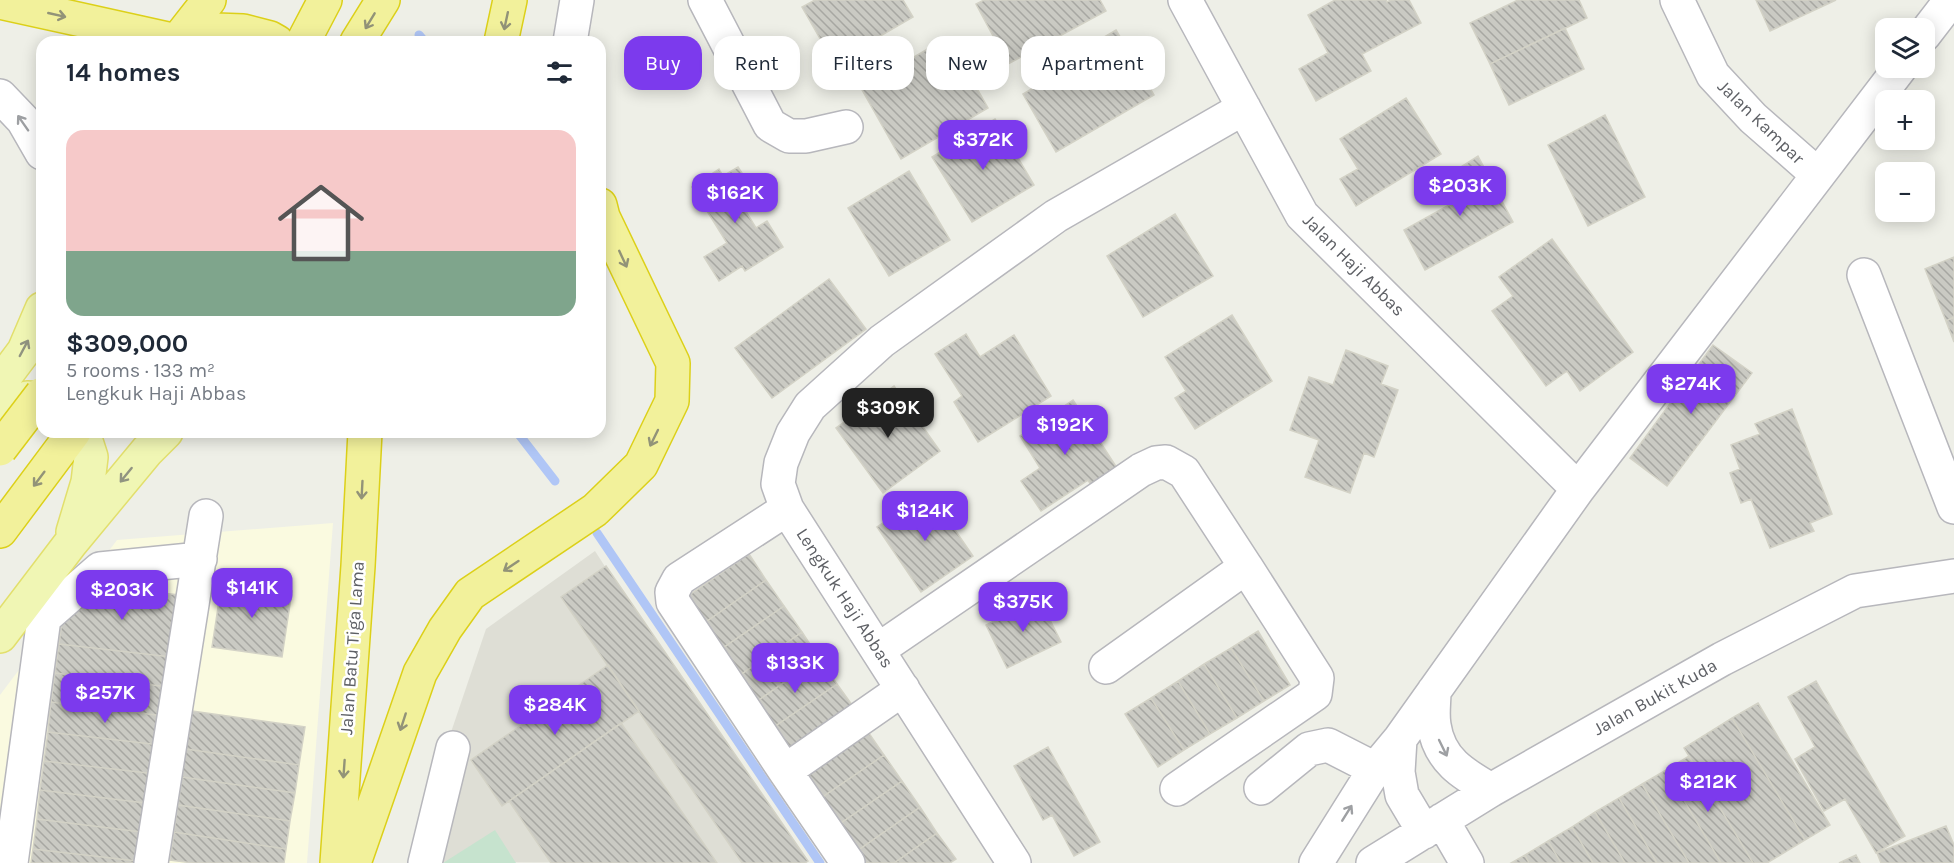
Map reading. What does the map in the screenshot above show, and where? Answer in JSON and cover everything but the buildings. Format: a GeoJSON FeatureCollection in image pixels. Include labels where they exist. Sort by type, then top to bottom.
{"type":"FeatureCollection","features":[{"type":"Feature","properties":{"kind":"highway"},"geometry":{"type":"LineString","coordinates":[[182,36],[209,0]]}},
{"type":"Feature","properties":{"kind":"highway"},"geometry":{"type":"LineString","coordinates":[[306,36],[326,0]]}},
{"type":"Feature","properties":{"kind":"highway"},"geometry":{"type":"LineString","coordinates":[[361,36],[383,0]]}},
{"type":"Feature","properties":{"kind":"highway"},"geometry":{"type":"LineString","coordinates":[[502,36],[510,0]]}},
{"type":"Feature","properties":{"kind":"highway"},"geometry":{"type":"LineString","coordinates":[[0,2],[150,36]]}},
{"type":"Feature","properties":{"kind":"highway"},"geometry":{"type":"LineString","coordinates":[[196,36],[216,30],[243,31],[259,36]]}},
{"type":"Feature","properties":{"kind":"highway"},"geometry":{"type":"LineString","coordinates":[[354,863],[420,673],[445,628],[470,594],[595,510],[641,465],[672,402],[673,363],[606,223]]}},
{"type":"Feature","properties":{"kind":"highway"},"geometry":{"type":"LineString","coordinates":[[0,449],[36,402]]}},
{"type":"Feature","properties":{"kind":"highway"},"geometry":{"type":"LineString","coordinates":[[2,529],[70,438]]}},
{"type":"Feature","properties":{"kind":"highway","name":"Jalan Batu Tiga Lama"},"geometry":{"type":"LineString","coordinates":[[337,863],[365,438]]}},
{"type":"Feature","properties":{"kind":"main road"},"geometry":{"type":"LineString","coordinates":[[0,383],[24,351],[36,323]]}},
{"type":"Feature","properties":{"kind":"main road"},"geometry":{"type":"LineString","coordinates":[[0,416],[27,398],[36,399]]}},
{"type":"Feature","properties":{"kind":"main road"},"geometry":{"type":"LineString","coordinates":[[70,544],[88,482],[91,457],[86,438]]}},
{"type":"Feature","properties":{"kind":"main road"},"geometry":{"type":"LineString","coordinates":[[0,636],[70,544],[160,438]]}},
{"type":"Feature","properties":{"kind":"street"},"geometry":{"type":"LineString","coordinates":[[571,36],[577,0]]}},
{"type":"Feature","properties":{"kind":"street"},"geometry":{"type":"LineString","coordinates":[[705,0],[770,124],[789,136],[806,136],[846,128]]}},
{"type":"Feature","properties":{"kind":"street","name":"Jalan Haji Abbas"},"geometry":{"type":"LineString","coordinates":[[1185,0],[1302,214],[1578,489]]}},
{"type":"Feature","properties":{"kind":"street","name":"Jalan Kampar"},"geometry":{"type":"LineString","coordinates":[[1677,0],[1713,75],[1753,118],[1818,176]]}},
{"type":"Feature","properties":{"kind":"street"},"geometry":{"type":"LineString","coordinates":[[1935,21],[1951,0]]}},
{"type":"Feature","properties":{"kind":"street"},"geometry":{"type":"LineString","coordinates":[[1316,863],[1375,769],[1400,739],[1578,489],[1892,78]]}},
{"type":"Feature","properties":{"kind":"street"},"geometry":{"type":"LineString","coordinates":[[0,96],[23,120],[36,143]]}},
{"type":"Feature","properties":{"kind":"street","name":"Lengkuk Haji Abbas"},"geometry":{"type":"LineString","coordinates":[[1014,863],[787,509],[778,484],[781,463],[793,433],[810,406],[882,341],[1056,216],[1244,108]]}},
{"type":"Feature","properties":{"kind":"street"},"geometry":{"type":"LineString","coordinates":[[1864,275],[1954,507]]}},
{"type":"Feature","properties":{"kind":"street"},"geometry":{"type":"LineString","coordinates":[[878,650],[1141,470],[1156,462],[1166,462],[1184,472],[1317,678],[1314,694],[1178,789]]}},
{"type":"Feature","properties":{"kind":"street"},"geometry":{"type":"LineString","coordinates":[[787,509],[679,579],[672,592],[673,602],[848,863]]}},
{"type":"Feature","properties":{"kind":"street"},"geometry":{"type":"LineString","coordinates":[[151,863],[206,516]]}},
{"type":"Feature","properties":{"kind":"street"},"geometry":{"type":"LineString","coordinates":[[11,863],[44,618],[100,569],[200,559]]}},
{"type":"Feature","properties":{"kind":"street"},"geometry":{"type":"LineString","coordinates":[[1106,667],[1246,567]]}},
{"type":"Feature","properties":{"kind":"street","name":"Jalan Bukit Kuda"},"geometry":{"type":"LineString","coordinates":[[1373,863],[1491,790],[1722,659],[1855,591],[1954,576]]}},
{"type":"Feature","properties":{"kind":"street"},"geometry":{"type":"LineString","coordinates":[[785,771],[903,689]]}},
{"type":"Feature","properties":{"kind":"street"},"geometry":{"type":"LineString","coordinates":[[1434,691],[1434,725],[1443,752],[1460,772],[1491,790]]}},
{"type":"Feature","properties":{"kind":"street"},"geometry":{"type":"LineString","coordinates":[[1400,739],[1398,772],[1402,795],[1467,863]]}},
{"type":"Feature","properties":{"kind":"street"},"geometry":{"type":"LineString","coordinates":[[1261,788],[1309,749],[1328,745],[1375,769]]}},
{"type":"Feature","properties":{"kind":"street"},"geometry":{"type":"LineString","coordinates":[[424,863],[453,748]]}},
{"type":"Feature","properties":{"kind":"shaded area"},"geometry":{"type":"Polygon","coordinates":[[[333,523],[307,863],[0,863],[0,695],[117,540],[333,523]]]}},
{"type":"Feature","properties":{"kind":"shaded area"},"geometry":{"type":"Polygon","coordinates":[[[595,551],[795,863],[407,862],[486,629],[595,551]]]}},
{"type":"Feature","properties":{"kind":"shaded area"},"geometry":{"type":"Polygon","coordinates":[[[495,830],[516,863],[443,863],[495,830]]]}},
{"type":"Feature","properties":{"kind":"waterway"},"geometry":{"type":"LineString","coordinates":[[522,438],[555,481]]}},
{"type":"Feature","properties":{"kind":"waterway"},"geometry":{"type":"LineString","coordinates":[[597,533],[820,863]]}}]}
